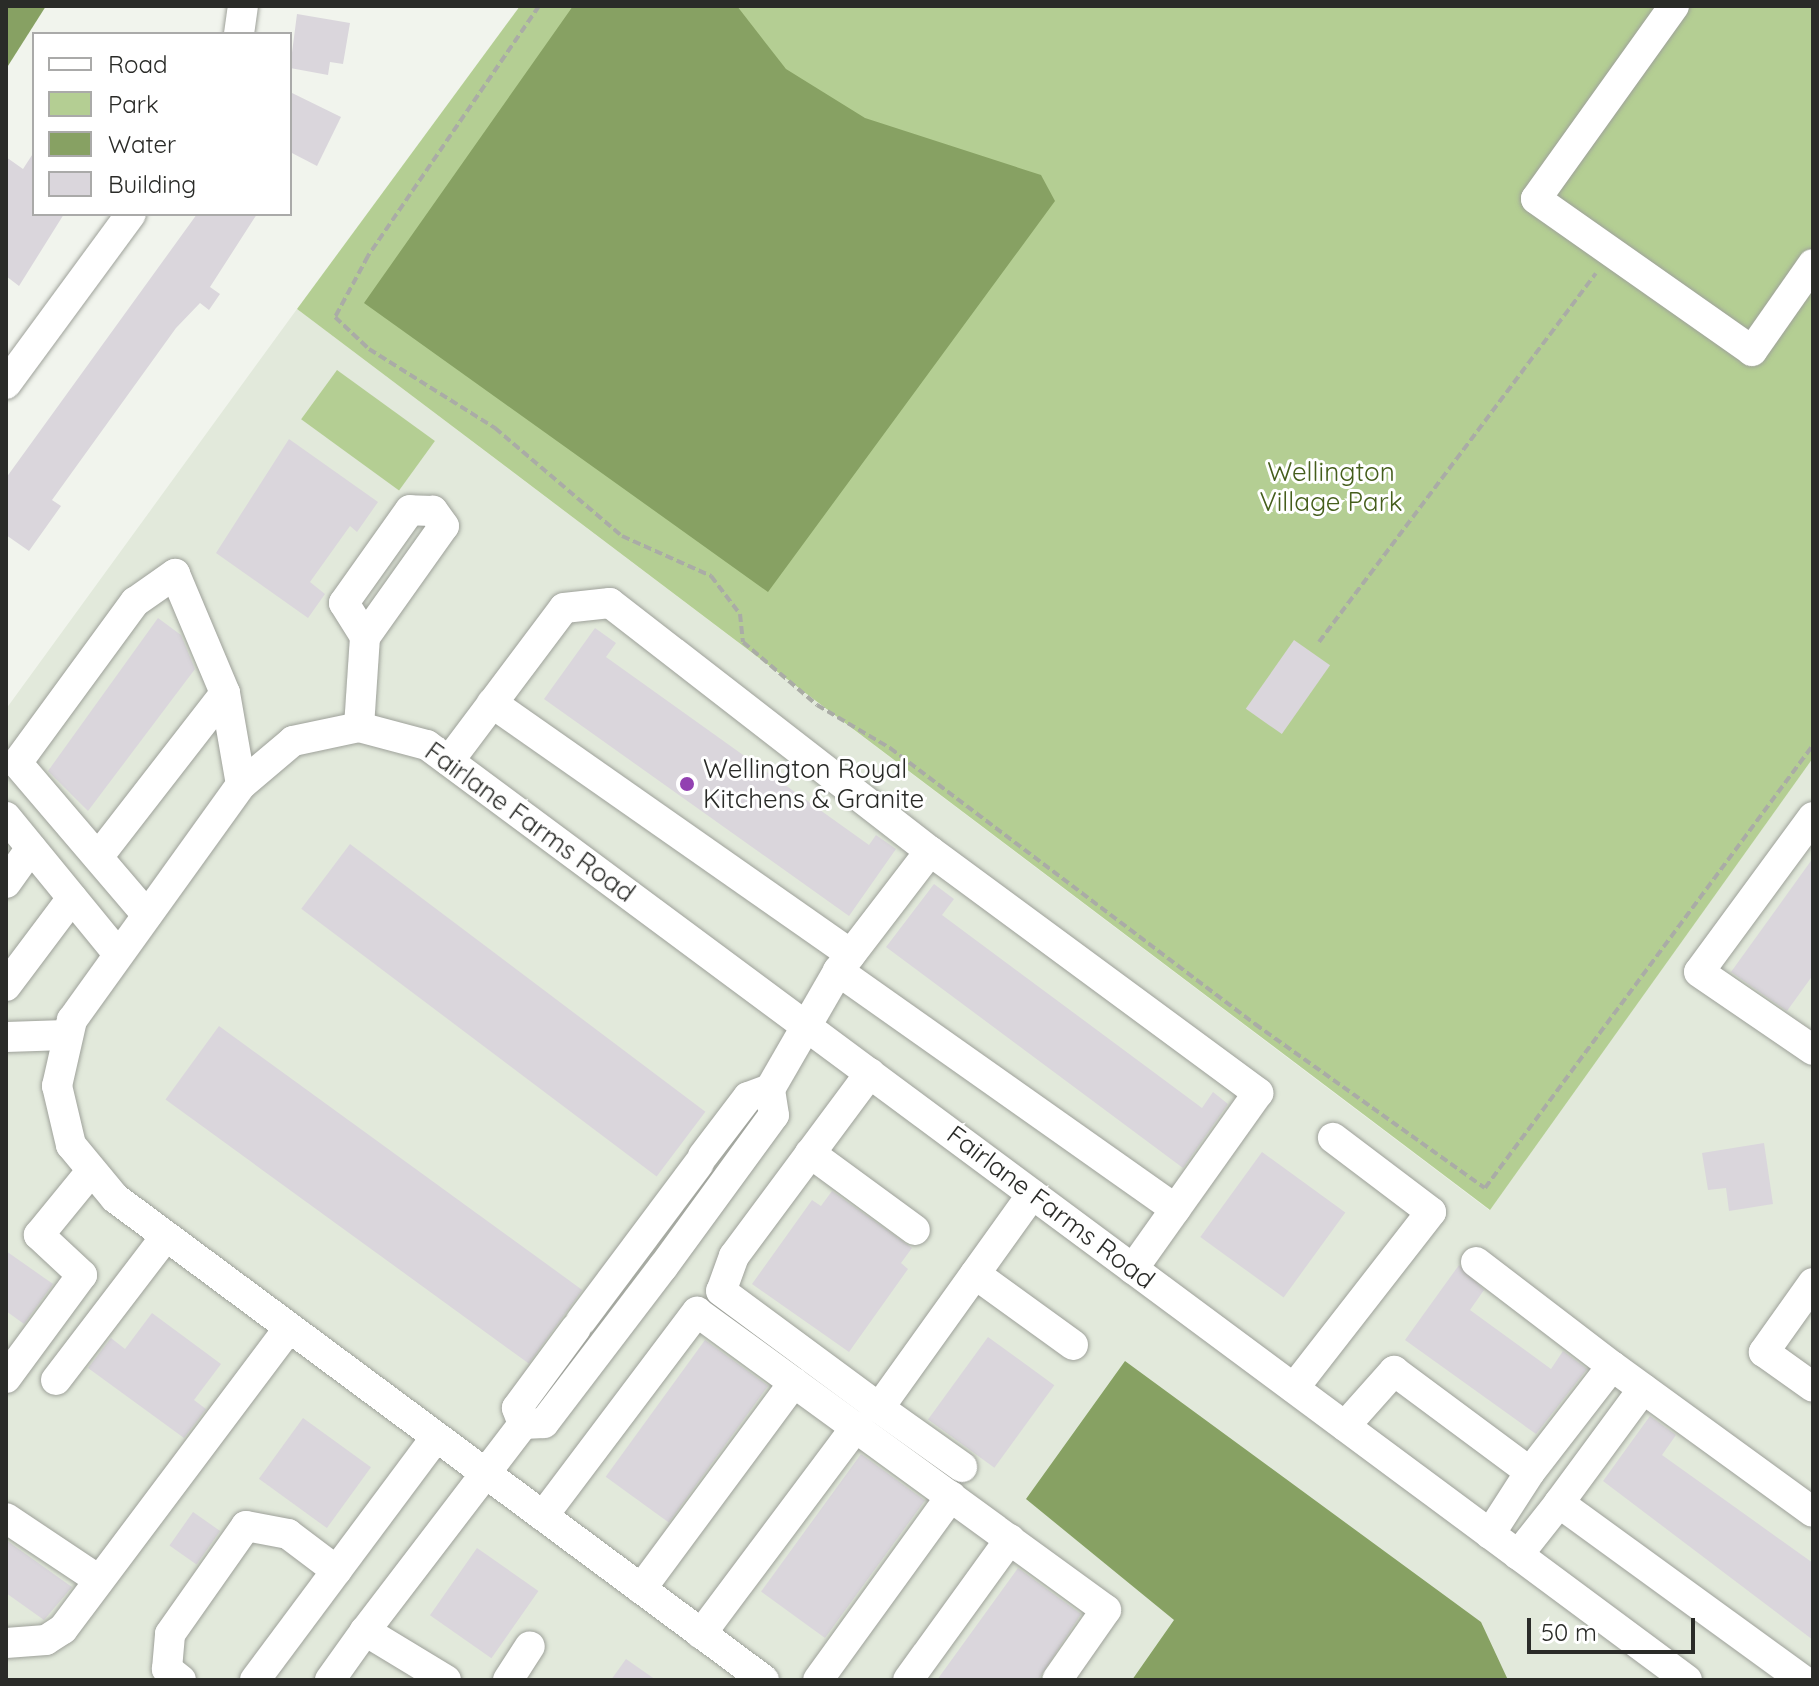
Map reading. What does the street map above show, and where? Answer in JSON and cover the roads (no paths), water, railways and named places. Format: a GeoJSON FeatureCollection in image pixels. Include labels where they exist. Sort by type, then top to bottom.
{"type":"FeatureCollection","features":[{"type":"Feature","properties":{"kind":"street"},"geometry":{"type":"LineString","coordinates":[[239,32],[243,6]]}},
{"type":"Feature","properties":{"kind":"street"},"geometry":{"type":"LineString","coordinates":[[1674,6],[1536,199],[1752,351],[1813,264]]}},
{"type":"Feature","properties":{"kind":"street"},"geometry":{"type":"LineString","coordinates":[[6,384],[130,216]]}},
{"type":"Feature","properties":{"kind":"street"},"geometry":{"type":"LineString","coordinates":[[147,915],[17,763],[135,602],[175,574],[225,693],[241,785]]}},
{"type":"Feature","properties":{"kind":"street"},"geometry":{"type":"LineString","coordinates":[[449,761],[564,608],[610,603],[930,851],[1258,1093],[1133,1269]]}},
{"type":"Feature","properties":{"kind":"street"},"geometry":{"type":"LineString","coordinates":[[359,727],[365,637]]}},
{"type":"Feature","properties":{"kind":"street"},"geometry":{"type":"LineString","coordinates":[[98,857],[225,693]]}},
{"type":"Feature","properties":{"kind":"street"},"geometry":{"type":"LineString","coordinates":[[492,703],[1176,1209]]}},
{"type":"Feature","properties":{"kind":"street","name":"Fairlane Farms Road"},"geometry":{"type":"LineString","coordinates":[[764,1680],[166,1236],[89,1174],[59,1103],[66,1035],[118,954],[241,785],[293,741],[359,727],[409,736],[449,761],[1687,1680]]}},
{"type":"Feature","properties":{"kind":"street"},"geometry":{"type":"LineString","coordinates":[[6,817],[118,954]]}},
{"type":"Feature","properties":{"kind":"street"},"geometry":{"type":"LineString","coordinates":[[1813,817],[1699,972],[1813,1050]]}},
{"type":"Feature","properties":{"kind":"street"},"geometry":{"type":"LineString","coordinates":[[6,883],[31,848]]}},
{"type":"Feature","properties":{"kind":"street"},"geometry":{"type":"LineString","coordinates":[[523,1424],[517,1408],[748,1097],[770,1089],[811,1029],[845,962],[930,851]]}},
{"type":"Feature","properties":{"kind":"street"},"geometry":{"type":"LineString","coordinates":[[6,986],[72,898]]}},
{"type":"Feature","properties":{"kind":"street"},"geometry":{"type":"LineString","coordinates":[[6,1037],[66,1035]]}},
{"type":"Feature","properties":{"kind":"street"},"geometry":{"type":"LineString","coordinates":[[870,1073],[734,1256],[721,1291],[951,1496],[1106,1610],[1057,1680]]}},
{"type":"Feature","properties":{"kind":"street"},"geometry":{"type":"LineString","coordinates":[[523,1424],[544,1423],[663,1267],[774,1115],[770,1089]]}},
{"type":"Feature","properties":{"kind":"street"},"geometry":{"type":"LineString","coordinates":[[1294,1388],[1431,1212],[1333,1138]]}},
{"type":"Feature","properties":{"kind":"street"},"geometry":{"type":"LineString","coordinates":[[810,1153],[915,1230]]}},
{"type":"Feature","properties":{"kind":"street"},"geometry":{"type":"LineString","coordinates":[[6,1378],[16,1343],[82,1275],[39,1235],[89,1174]]}},
{"type":"Feature","properties":{"kind":"street"},"geometry":{"type":"LineString","coordinates":[[701,1634],[867,1418],[1032,1194]]}},
{"type":"Feature","properties":{"kind":"street"},"geometry":{"type":"LineString","coordinates":[[56,1380],[166,1236]]}},
{"type":"Feature","properties":{"kind":"street"},"geometry":{"type":"LineString","coordinates":[[1476,1262],[1643,1389],[1813,1512]]}},
{"type":"Feature","properties":{"kind":"street"},"geometry":{"type":"LineString","coordinates":[[975,1274],[1073,1345]]}},
{"type":"Feature","properties":{"kind":"street"},"geometry":{"type":"LineString","coordinates":[[1813,1283],[1764,1352],[1813,1387]]}},
{"type":"Feature","properties":{"kind":"street"},"geometry":{"type":"LineString","coordinates":[[543,1516],[697,1312],[794,1382],[962,1467]]}},
{"type":"Feature","properties":{"kind":"street"},"geometry":{"type":"LineString","coordinates":[[6,1643],[46,1640],[99,1580],[289,1328]]}},
{"type":"Feature","properties":{"kind":"street"},"geometry":{"type":"LineString","coordinates":[[1490,1534],[1530,1472],[1612,1366]]}},
{"type":"Feature","properties":{"kind":"street"},"geometry":{"type":"LineString","coordinates":[[1345,1426],[1394,1371],[1530,1472]]}},
{"type":"Feature","properties":{"kind":"street"},"geometry":{"type":"LineString","coordinates":[[641,1589],[794,1382]]}},
{"type":"Feature","properties":{"kind":"street"},"geometry":{"type":"LineString","coordinates":[[1518,1555],[1643,1389]]}},
{"type":"Feature","properties":{"kind":"street"},"geometry":{"type":"LineString","coordinates":[[330,1680],[523,1424]]}},
{"type":"Feature","properties":{"kind":"street"},"geometry":{"type":"LineString","coordinates":[[255,1680],[436,1437]]}},
{"type":"Feature","properties":{"kind":"street"},"geometry":{"type":"LineString","coordinates":[[818,1680],[951,1496]]}},
{"type":"Feature","properties":{"kind":"street"},"geometry":{"type":"LineString","coordinates":[[1559,1503],[1803,1680]]}},
{"type":"Feature","properties":{"kind":"street"},"geometry":{"type":"LineString","coordinates":[[6,1518],[99,1580]]}},
{"type":"Feature","properties":{"kind":"street"},"geometry":{"type":"LineString","coordinates":[[181,1680],[167,1669],[170,1634],[246,1526],[288,1534],[337,1571]]}},
{"type":"Feature","properties":{"kind":"street"},"geometry":{"type":"LineString","coordinates":[[908,1680],[1010,1539]]}},
{"type":"Feature","properties":{"kind":"street"},"geometry":{"type":"LineString","coordinates":[[365,1631],[426,1675]]}},
{"type":"Feature","properties":{"kind":"street"},"geometry":{"type":"LineString","coordinates":[[508,1680],[530,1646]]}},
{"type":"Feature","properties":{"kind":"water"},"geometry":{"type":"Polygon","coordinates":[[[6,6],[46,6],[6,69],[6,6]]]}},
{"type":"Feature","properties":{"kind":"water"},"geometry":{"type":"Polygon","coordinates":[[[573,6],[737,6],[786,69],[865,118],[1041,175],[1055,201],[768,592],[364,303],[573,6]]]}},
{"type":"Feature","properties":{"kind":"water"},"geometry":{"type":"Polygon","coordinates":[[[1125,1361],[1481,1622],[1508,1680],[1132,1680],[1174,1620],[1026,1499],[1125,1361]]]}},
{"type":"Feature","properties":{"kind":"place","name":"Wellington Royal Kitchens & Granite"},"geometry":{"type":"Point","coordinates":[687,784]}},
{"type":"Feature","properties":{"kind":"park label","name":"Wellington Village Park"},"geometry":{"type":"Point","coordinates":[1331,487]}}]}
